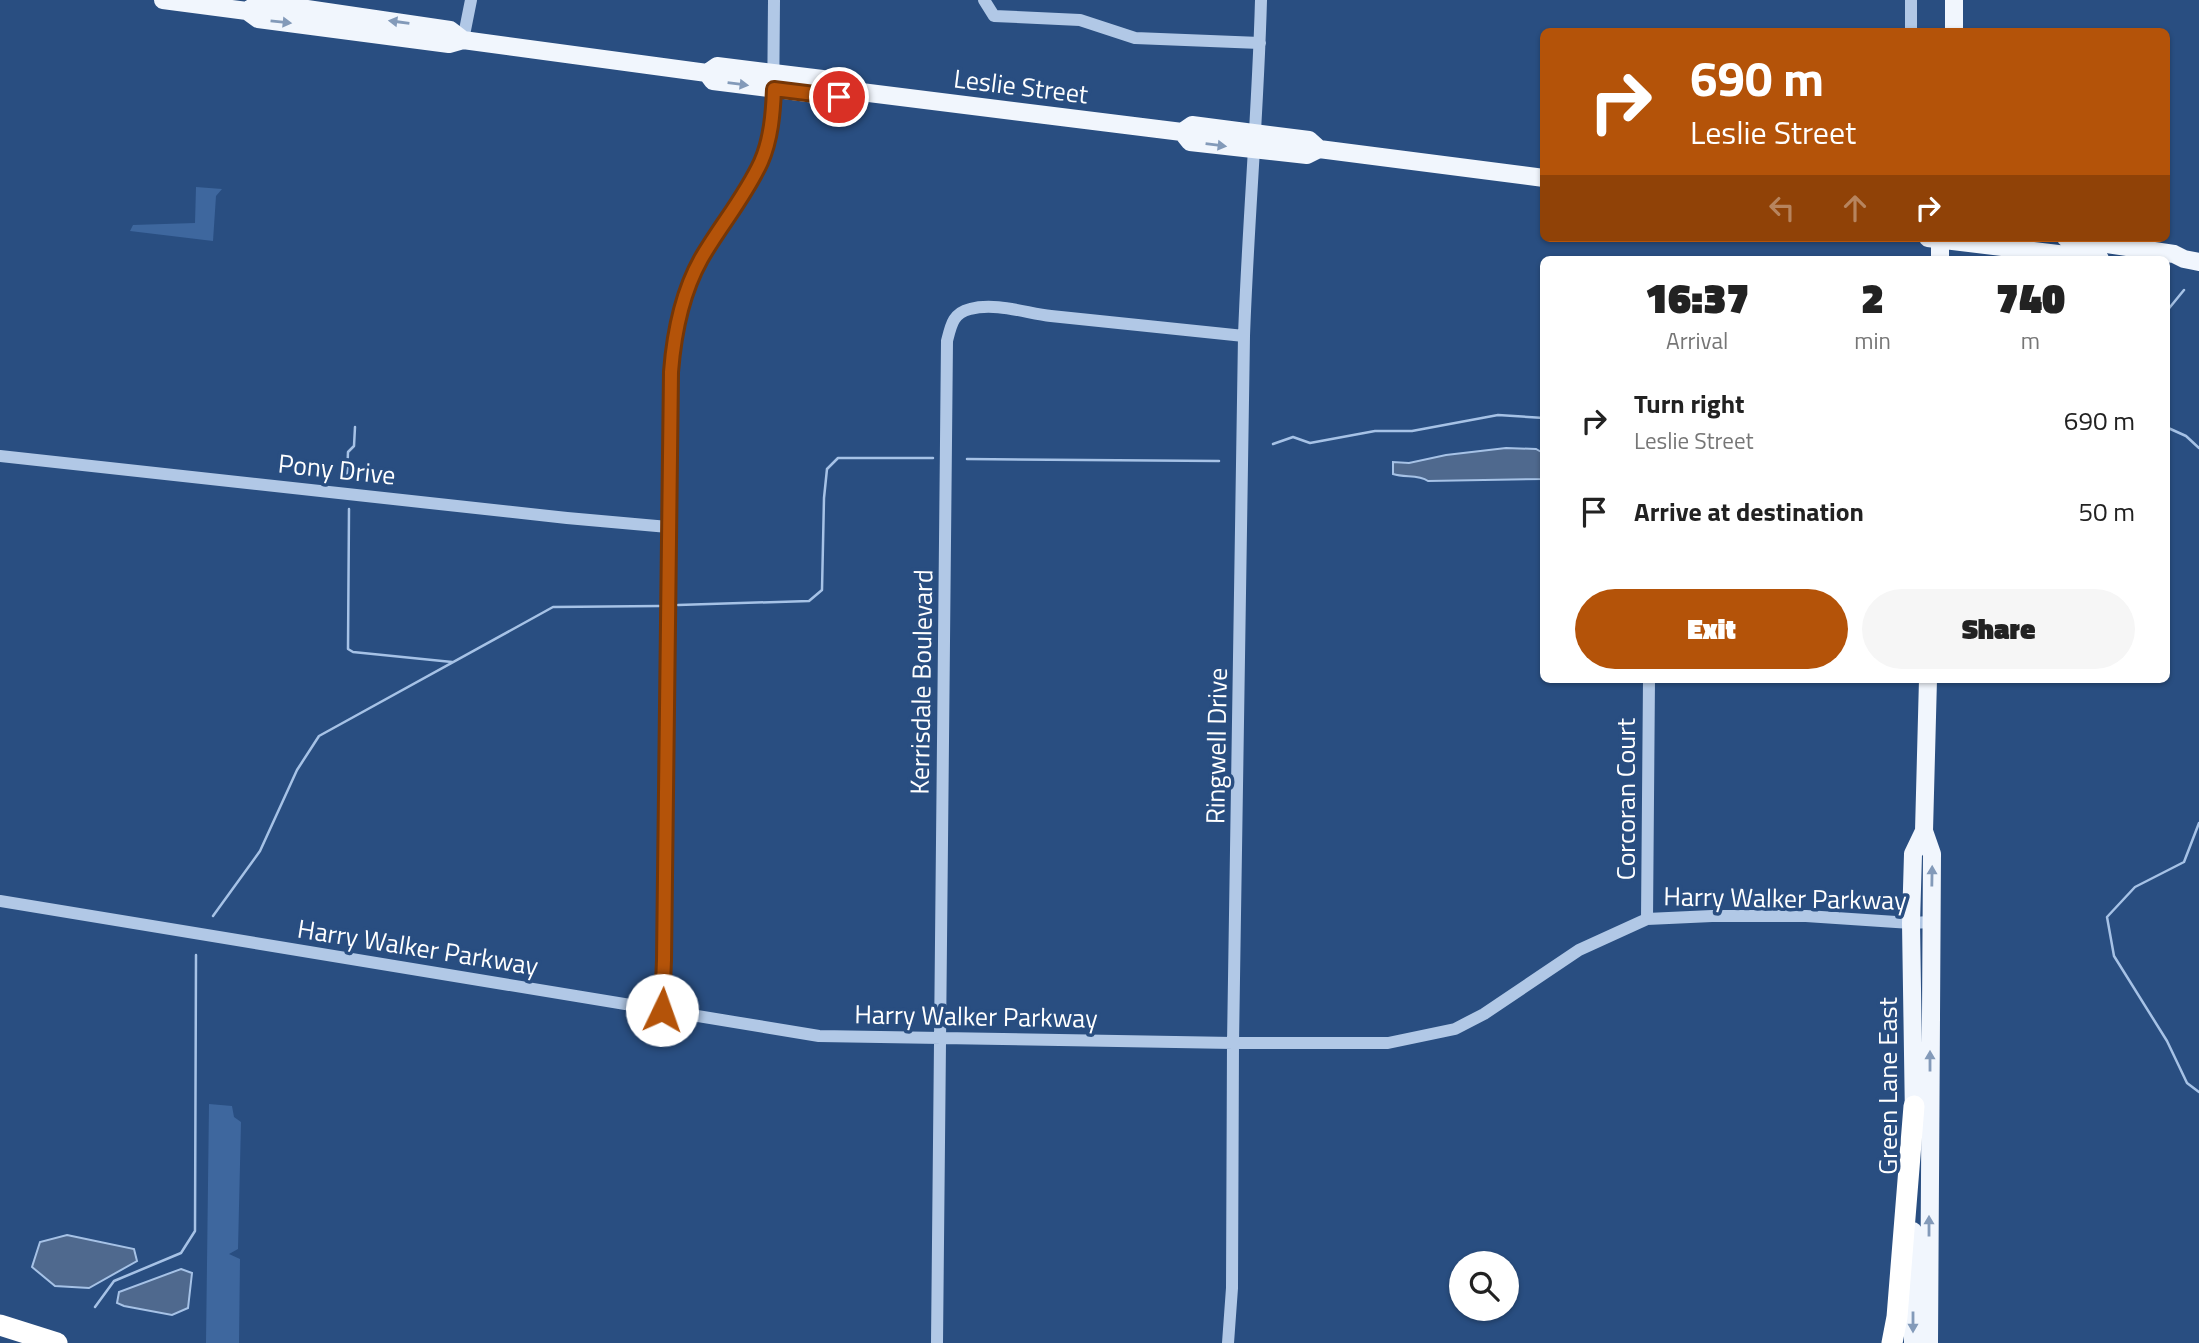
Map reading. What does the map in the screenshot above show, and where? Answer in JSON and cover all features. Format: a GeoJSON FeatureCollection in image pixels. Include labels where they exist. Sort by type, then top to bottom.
{"type":"FeatureCollection","features":[{"type":"Feature","properties":{"kind":"highway"},"geometry":{"type":"LineString","coordinates":[[1892,1343],[1914,1106]]}},
{"type":"Feature","properties":{"kind":"highway"},"geometry":{"type":"LineString","coordinates":[[0,1325],[57,1343]]}},
{"type":"Feature","properties":{"kind":"main road","name":"Leslie Street"},"geometry":{"type":"LineString","coordinates":[[163,0],[247,11],[260,2],[450,30],[463,40],[707,73],[713,81],[773,80],[839,97],[853,91],[1182,132],[1192,125],[1255,142],[1309,140],[1319,149],[1540,177]]}},
{"type":"Feature","properties":{"kind":"main road"},"geometry":{"type":"LineString","coordinates":[[1954,0],[1954,28]]}},
{"type":"Feature","properties":{"kind":"main road"},"geometry":{"type":"LineString","coordinates":[[1946,242],[2073,256]]}},
{"type":"Feature","properties":{"kind":"main road"},"geometry":{"type":"LineString","coordinates":[[2093,242],[2174,254],[2183,262]]}},
{"type":"Feature","properties":{"kind":"main road","name":"Green Lane East"},"geometry":{"type":"LineString","coordinates":[[1928,683],[1924,831],[1932,854],[1929,1343]]}},
{"type":"Feature","properties":{"kind":"main road","name":"Green Lane East"},"geometry":{"type":"LineString","coordinates":[[1913,1343],[1914,1106],[1911,923],[1913,854],[1924,831]]}},
{"type":"Feature","properties":{"kind":"street"},"geometry":{"type":"LineString","coordinates":[[463,40],[471,0]]}},
{"type":"Feature","properties":{"kind":"street"},"geometry":{"type":"LineString","coordinates":[[662,1010],[671,372],[684,295],[699,262],[762,160],[773,116],[775,0]]}},
{"type":"Feature","properties":{"kind":"street"},"geometry":{"type":"LineString","coordinates":[[984,0],[994,16],[1080,20],[1135,38],[1260,43]]}},
{"type":"Feature","properties":{"kind":"street","name":"Ringwell Drive"},"geometry":{"type":"LineString","coordinates":[[1228,1343],[1231,1288],[1244,336],[1261,0]]}},
{"type":"Feature","properties":{"kind":"street"},"geometry":{"type":"LineString","coordinates":[[1911,0],[1911,28]]}},
{"type":"Feature","properties":{"kind":"street","name":"Kerrisdale Boulevard"},"geometry":{"type":"LineString","coordinates":[[937,1343],[947,341],[953,318],[971,308],[986,306],[1244,336]]}},
{"type":"Feature","properties":{"kind":"street","name":"Pony Drive"},"geometry":{"type":"LineString","coordinates":[[0,456],[668,527]]}},
{"type":"Feature","properties":{"kind":"street","name":"Corcoran Court"},"geometry":{"type":"LineString","coordinates":[[1647,919],[1649,683]]}},
{"type":"Feature","properties":{"kind":"street","name":"Harry Walker Parkway"},"geometry":{"type":"LineString","coordinates":[[0,901],[819,1036],[1233,1043],[1388,1043],[1455,1028],[1484,1014],[1579,950],[1647,919],[1806,916],[1931,922]]}},
{"type":"Feature","properties":{"kind":"shaded area"},"geometry":{"type":"Polygon","coordinates":[[[196,187],[222,189],[216,196],[213,241],[130,231],[133,225],[195,223],[196,187]]]}},
{"type":"Feature","properties":{"kind":"shaded area"},"geometry":{"type":"Polygon","coordinates":[[[1506,448],[1536,449],[1540,451],[1540,479],[1428,481],[1393,474],[1393,462],[1409,463],[1446,455],[1506,448]]]}},
{"type":"Feature","properties":{"kind":"shaded area"},"geometry":{"type":"Polygon","coordinates":[[[209,1104],[232,1106],[234,1117],[241,1122],[238,1249],[229,1254],[240,1259],[239,1343],[206,1343],[209,1104]]]}},
{"type":"Feature","properties":{"kind":"shaded area"},"geometry":{"type":"Polygon","coordinates":[[[67,1235],[134,1249],[137,1261],[89,1288],[55,1286],[32,1267],[40,1242],[67,1235]]]}},
{"type":"Feature","properties":{"kind":"shaded area"},"geometry":{"type":"Polygon","coordinates":[[[181,1269],[192,1273],[188,1308],[172,1315],[117,1303],[119,1292],[181,1269]]]}},
{"type":"Feature","properties":{"kind":"waterway"},"geometry":{"type":"LineString","coordinates":[[2170,307],[2184,290]]}},
{"type":"Feature","properties":{"kind":"waterway"},"geometry":{"type":"LineString","coordinates":[[1273,444],[1293,437],[1310,443],[1375,431],[1412,431],[1498,415],[1540,418]]}},
{"type":"Feature","properties":{"kind":"waterway"},"geometry":{"type":"LineString","coordinates":[[347,478],[348,452],[354,446],[355,427]]}},
{"type":"Feature","properties":{"kind":"waterway"},"geometry":{"type":"LineString","coordinates":[[2170,429],[2186,436],[2199,448]]}},
{"type":"Feature","properties":{"kind":"waterway"},"geometry":{"type":"LineString","coordinates":[[678,605],[809,601],[822,590],[827,469],[838,458],[933,458]]}},
{"type":"Feature","properties":{"kind":"waterway"},"geometry":{"type":"LineString","coordinates":[[967,459],[1219,461]]}},
{"type":"Feature","properties":{"kind":"waterway"},"geometry":{"type":"LineString","coordinates":[[349,509],[348,649],[353,652],[452,662]]}},
{"type":"Feature","properties":{"kind":"waterway"},"geometry":{"type":"LineString","coordinates":[[213,916],[260,851],[297,770],[319,736],[553,607],[659,606]]}},
{"type":"Feature","properties":{"kind":"waterway"},"geometry":{"type":"LineString","coordinates":[[2199,823],[2184,862],[2135,887],[2107,917],[2114,956],[2167,1041],[2187,1083],[2199,1092]]}},
{"type":"Feature","properties":{"kind":"waterway"},"geometry":{"type":"LineString","coordinates":[[95,1307],[114,1281],[181,1253],[195,1231],[196,955]]}},
{"type":"Feature","properties":{"kind":"route"},"geometry":{"type":"LineString","coordinates":[[662,1010],[671,372],[677,325],[684,295],[699,262],[762,160],[773,116],[774,89],[839,97]]}}]}
